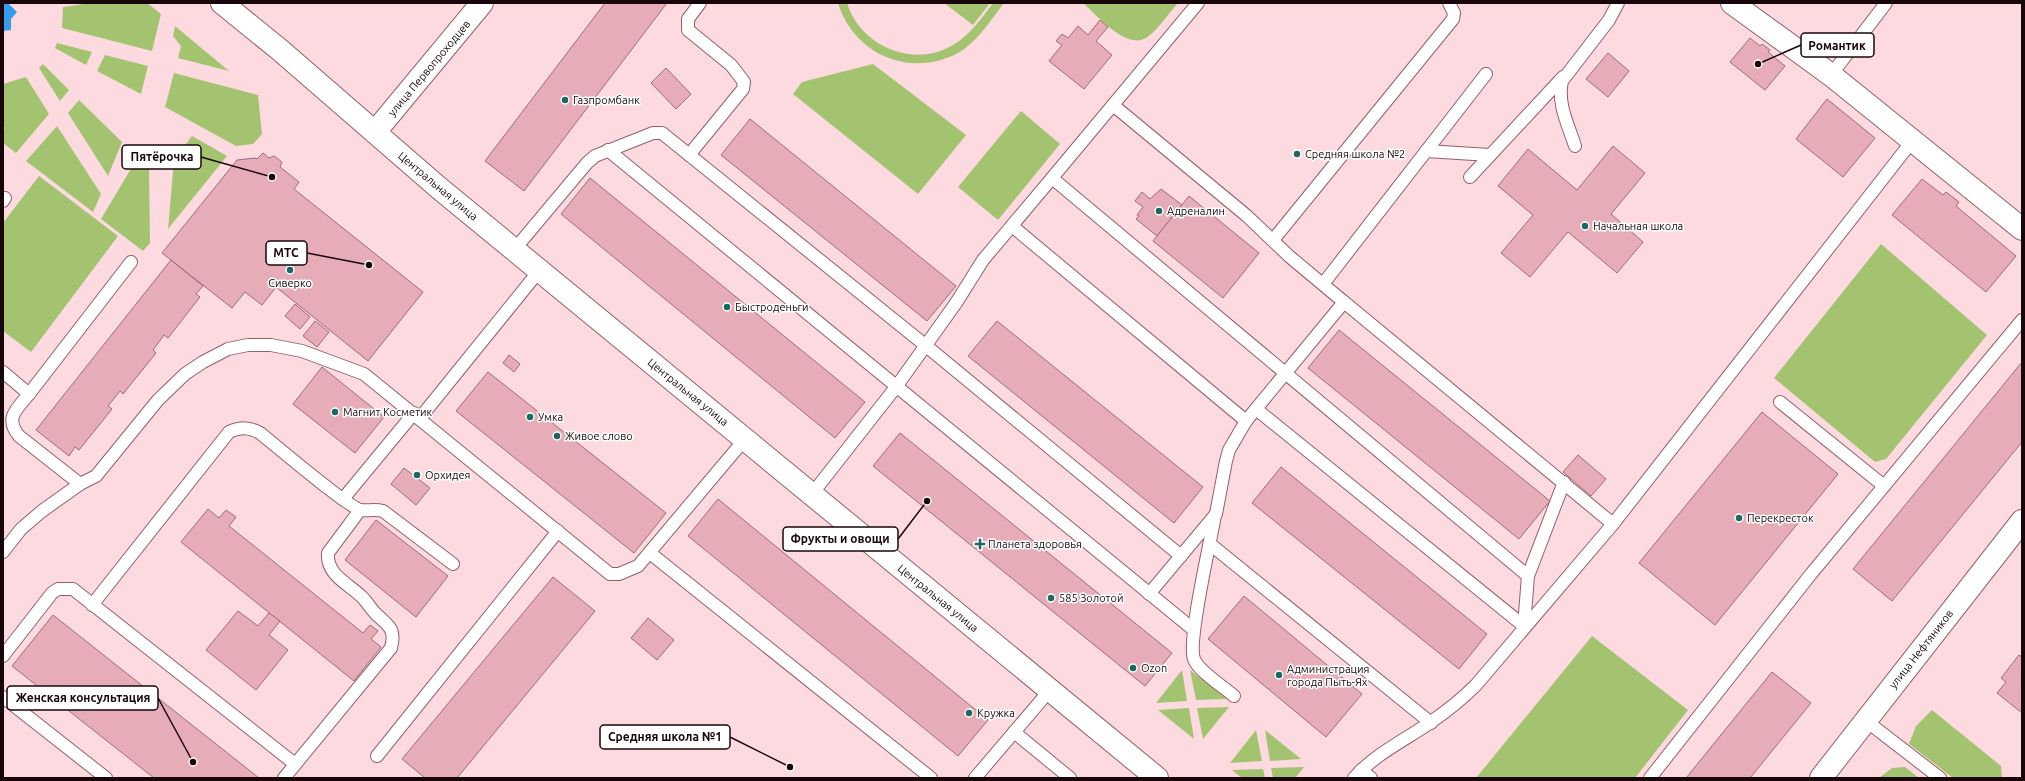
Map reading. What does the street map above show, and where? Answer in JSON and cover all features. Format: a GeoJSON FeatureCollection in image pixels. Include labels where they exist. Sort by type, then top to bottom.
{"type":"FeatureCollection","features":[{"type":"Feature","properties":{"kind":"main road","name":"Центральная улица"},"geometry":{"type":"LineString","coordinates":[[222,3],[280,50],[439,188],[539,271],[1157,778]]}},
{"type":"Feature","properties":{"kind":"main road","name":"улица Первопроходцев"},"geometry":{"type":"LineString","coordinates":[[375,132],[482,3]]}},
{"type":"Feature","properties":{"kind":"main road"},"geometry":{"type":"LineString","coordinates":[[1732,3],[1831,76],[1913,140],[2022,229]]}},
{"type":"Feature","properties":{"kind":"main road","name":"улица Нефтяников"},"geometry":{"type":"LineString","coordinates":[[1821,778],[2022,521]]}},
{"type":"Feature","properties":{"kind":"lane"},"geometry":{"type":"LineString","coordinates":[[689,154],[743,89],[744,82],[731,65],[688,30],[688,19],[700,3]]}},
{"type":"Feature","properties":{"kind":"lane"},"geometry":{"type":"LineString","coordinates":[[812,494],[896,387],[956,304],[983,260],[1198,3]]}},
{"type":"Feature","properties":{"kind":"lane"},"geometry":{"type":"LineString","coordinates":[[1273,240],[1453,19],[1454,13],[1449,3]]}},
{"type":"Feature","properties":{"kind":"lane"},"geometry":{"type":"LineString","coordinates":[[1470,177],[1567,72],[1610,20],[1618,3]]}},
{"type":"Feature","properties":{"kind":"lane"},"geometry":{"type":"LineString","coordinates":[[1831,76],[1886,3]]}},
{"type":"Feature","properties":{"kind":"lane"},"geometry":{"type":"LineString","coordinates":[[1567,72],[1562,80],[1560,92],[1561,105],[1575,146]]}},
{"type":"Feature","properties":{"kind":"lane"},"geometry":{"type":"LineString","coordinates":[[1323,284],[1486,74]]}},
{"type":"Feature","properties":{"kind":"lane"},"geometry":{"type":"LineString","coordinates":[[1113,105],[1246,216],[1344,302],[1564,482],[1613,524]]}},
{"type":"Feature","properties":{"kind":"lane"},"geometry":{"type":"LineString","coordinates":[[514,250],[587,163],[595,156],[653,133],[662,133],[925,345],[1181,556]]}},
{"type":"Feature","properties":{"kind":"lane"},"geometry":{"type":"LineString","coordinates":[[1371,778],[1358,774],[1369,762],[1431,723],[1455,705],[1476,685],[1524,626],[1613,524],[1913,140]]}},
{"type":"Feature","properties":{"kind":"lane"},"geometry":{"type":"LineString","coordinates":[[608,150],[1194,630]]}},
{"type":"Feature","properties":{"kind":"lane"},"geometry":{"type":"LineString","coordinates":[[1426,151],[1490,155]]}},
{"type":"Feature","properties":{"kind":"lane"},"geometry":{"type":"LineString","coordinates":[[1052,178],[1528,576]]}},
{"type":"Feature","properties":{"kind":"lane"},"geometry":{"type":"LineString","coordinates":[[1012,226],[1246,421]]}},
{"type":"Feature","properties":{"kind":"lane"},"geometry":{"type":"LineString","coordinates":[[80,484],[19,436],[13,429],[11,421],[13,415],[131,262]]}},
{"type":"Feature","properties":{"kind":"lane"},"geometry":{"type":"LineString","coordinates":[[343,498],[417,415],[539,271]]}},
{"type":"Feature","properties":{"kind":"lane"},"geometry":{"type":"LineString","coordinates":[[1234,696],[1194,661],[1192,654],[1194,630],[1226,460],[1229,450],[1246,421],[1344,302]]}},
{"type":"Feature","properties":{"kind":"lane"},"geometry":{"type":"LineString","coordinates":[[1650,778],[1811,574],[2022,320]]}},
{"type":"Feature","properties":{"kind":"lane"},"geometry":{"type":"LineString","coordinates":[[3,552],[21,529],[42,511],[80,484],[96,476],[172,386],[203,362],[228,349],[248,345],[271,345],[302,351],[338,363],[364,374],[417,415],[610,574],[620,574],[630,571],[638,566],[745,439]]}},
{"type":"Feature","properties":{"kind":"lane"},"geometry":{"type":"LineString","coordinates":[[3,372],[29,394]]}},
{"type":"Feature","properties":{"kind":"lane"},"geometry":{"type":"LineString","coordinates":[[1780,402],[1884,486]]}},
{"type":"Feature","properties":{"kind":"lane"},"geometry":{"type":"LineString","coordinates":[[1256,409],[1524,626]]}},
{"type":"Feature","properties":{"kind":"lane"},"geometry":{"type":"LineString","coordinates":[[92,605],[229,432],[244,428],[252,429],[260,433],[360,510],[375,509],[383,511],[453,564]]}},
{"type":"Feature","properties":{"kind":"lane"},"geometry":{"type":"LineString","coordinates":[[1524,626],[1528,576],[1564,482]]}},
{"type":"Feature","properties":{"kind":"lane"},"geometry":{"type":"LineString","coordinates":[[284,778],[391,648],[393,631],[387,623],[375,613],[363,598],[335,574],[327,560],[328,553],[360,510]]}},
{"type":"Feature","properties":{"kind":"lane"},"geometry":{"type":"LineString","coordinates":[[1149,594],[1216,514]]}},
{"type":"Feature","properties":{"kind":"lane"},"geometry":{"type":"LineString","coordinates":[[377,756],[558,531]]}},
{"type":"Feature","properties":{"kind":"lane"},"geometry":{"type":"LineString","coordinates":[[1210,544],[1431,723]]}},
{"type":"Feature","properties":{"kind":"lane"},"geometry":{"type":"LineString","coordinates":[[650,553],[931,778]]}},
{"type":"Feature","properties":{"kind":"lane"},"geometry":{"type":"LineString","coordinates":[[3,656],[52,593],[58,589],[73,589],[295,764]]}},
{"type":"Feature","properties":{"kind":"lane"},"geometry":{"type":"LineString","coordinates":[[976,778],[1050,690]]}},
{"type":"Feature","properties":{"kind":"lane"},"geometry":{"type":"LineString","coordinates":[[3,697],[106,778]]}},
{"type":"Feature","properties":{"kind":"lane"},"geometry":{"type":"LineString","coordinates":[[1865,720],[1940,778]]}},
{"type":"Feature","properties":{"kind":"lane"},"geometry":{"type":"LineString","coordinates":[[1014,732],[1070,778]]}},
{"type":"Feature","properties":{"kind":"green space"},"geometry":{"type":"Polygon","coordinates":[[[90,3],[147,3],[161,14],[152,51],[62,28],[63,7],[90,3]]]}},
{"type":"Feature","properties":{"kind":"green space"},"geometry":{"type":"Polygon","coordinates":[[[838,3],[847,3],[854,18],[864,31],[876,42],[890,49],[906,54],[922,55],[938,52],[953,45],[970,32],[993,3],[1004,3],[982,32],[963,50],[938,61],[919,63],[902,62],[885,56],[869,47],[856,35],[845,21],[838,3]]]}},
{"type":"Feature","properties":{"kind":"green space"},"geometry":{"type":"Polygon","coordinates":[[[944,3],[990,3],[973,25],[944,3]]]}},
{"type":"Feature","properties":{"kind":"green space"},"geometry":{"type":"Polygon","coordinates":[[[1083,3],[1178,3],[1149,36],[1141,40],[1132,40],[1114,31],[1083,3]]]}},
{"type":"Feature","properties":{"kind":"green space"},"geometry":{"type":"Polygon","coordinates":[[[175,26],[229,71],[178,58],[181,46],[173,36],[175,26]]]}},
{"type":"Feature","properties":{"kind":"green space"},"geometry":{"type":"Polygon","coordinates":[[[57,43],[92,52],[86,65],[55,48],[57,43]]]}},
{"type":"Feature","properties":{"kind":"green space"},"geometry":{"type":"Polygon","coordinates":[[[105,55],[148,66],[141,94],[97,71],[105,55]]]}},
{"type":"Feature","properties":{"kind":"green space"},"geometry":{"type":"Polygon","coordinates":[[[43,64],[69,90],[60,101],[39,68],[43,64]]]}},
{"type":"Feature","properties":{"kind":"green space"},"geometry":{"type":"Polygon","coordinates":[[[873,64],[966,135],[918,194],[793,94],[802,82],[873,64]]]}},
{"type":"Feature","properties":{"kind":"green space"},"geometry":{"type":"Polygon","coordinates":[[[174,73],[258,95],[262,134],[253,144],[236,146],[165,107],[174,73]]]}},
{"type":"Feature","properties":{"kind":"green space"},"geometry":{"type":"Polygon","coordinates":[[[26,77],[49,114],[16,153],[3,143],[3,131],[5,128],[3,126],[3,84],[26,77]]]}},
{"type":"Feature","properties":{"kind":"green space"},"geometry":{"type":"Polygon","coordinates":[[[79,100],[122,142],[108,176],[68,113],[79,100]]]}},
{"type":"Feature","properties":{"kind":"green space"},"geometry":{"type":"Polygon","coordinates":[[[1021,111],[1060,144],[998,220],[958,187],[1021,111]]]}},
{"type":"Feature","properties":{"kind":"green space"},"geometry":{"type":"Polygon","coordinates":[[[57,126],[101,194],[93,212],[26,161],[57,126]]]}},
{"type":"Feature","properties":{"kind":"green space"},"geometry":{"type":"Polygon","coordinates":[[[192,136],[227,156],[168,229],[174,160],[192,136]]]}},
{"type":"Feature","properties":{"kind":"green space"},"geometry":{"type":"Polygon","coordinates":[[[138,157],[149,169],[150,243],[143,251],[101,219],[138,157]]]}},
{"type":"Feature","properties":{"kind":"green space"},"geometry":{"type":"Polygon","coordinates":[[[39,176],[118,236],[31,352],[3,331],[3,223],[39,176]]]}},
{"type":"Feature","properties":{"kind":"green space"},"geometry":{"type":"Polygon","coordinates":[[[1881,244],[1987,335],[1886,459],[1875,462],[1774,378],[1881,244]]]}},
{"type":"Feature","properties":{"kind":"green space"},"geometry":{"type":"Polygon","coordinates":[[[1592,636],[1688,710],[1635,778],[1476,778],[1592,636]]]}},
{"type":"Feature","properties":{"kind":"green space"},"geometry":{"type":"Polygon","coordinates":[[[1182,670],[1187,701],[1156,703],[1182,670]]]}},
{"type":"Feature","properties":{"kind":"green space"},"geometry":{"type":"Polygon","coordinates":[[[1190,670],[1227,699],[1196,700],[1190,670]]]}},
{"type":"Feature","properties":{"kind":"green space"},"geometry":{"type":"Polygon","coordinates":[[[1229,707],[1203,739],[1197,708],[1229,707]]]}},
{"type":"Feature","properties":{"kind":"green space"},"geometry":{"type":"Polygon","coordinates":[[[1189,708],[1194,739],[1158,710],[1189,708]]]}},
{"type":"Feature","properties":{"kind":"green space"},"geometry":{"type":"Polygon","coordinates":[[[1932,710],[2001,766],[2002,778],[1953,778],[1909,744],[1916,726],[1932,710]]]}},
{"type":"Feature","properties":{"kind":"green space"},"geometry":{"type":"Polygon","coordinates":[[[1256,730],[1262,761],[1230,763],[1256,730]]]}},
{"type":"Feature","properties":{"kind":"green space"},"geometry":{"type":"Polygon","coordinates":[[[1265,730],[1301,759],[1270,761],[1265,730]]]}},
{"type":"Feature","properties":{"kind":"green space"},"geometry":{"type":"Polygon","coordinates":[[[1304,767],[1295,778],[1273,778],[1271,768],[1304,767]]]}},
{"type":"Feature","properties":{"kind":"green space"},"geometry":{"type":"Polygon","coordinates":[[[1905,767],[1919,778],[1879,778],[1892,768],[1905,767]]]}},
{"type":"Feature","properties":{"kind":"green space"},"geometry":{"type":"Polygon","coordinates":[[[1263,769],[1265,778],[1242,778],[1232,770],[1263,769]]]}},
{"type":"Feature","properties":{"kind":"water"},"geometry":{"type":"Polygon","coordinates":[[[3,3],[8,3],[17,12],[11,19],[11,30],[3,31],[3,3]]]}},
{"type":"Feature","properties":{"kind":"building"},"geometry":{"type":"Polygon","coordinates":[[[605,3],[667,3],[524,191],[485,161],[605,3]]]}},
{"type":"Feature","properties":{"kind":"building"},"geometry":{"type":"Polygon","coordinates":[[[1100,20],[1108,27],[1096,41],[1112,55],[1084,89],[1049,61],[1062,45],[1056,41],[1062,34],[1068,38],[1078,26],[1088,35],[1100,20]]]}},
{"type":"Feature","properties":{"kind":"building"},"geometry":{"type":"Polygon","coordinates":[[[1750,38],[1760,46],[1762,44],[1770,50],[1768,52],[1785,66],[1765,90],[1730,62],[1750,38]]]}},
{"type":"Feature","properties":{"kind":"building"},"geometry":{"type":"Polygon","coordinates":[[[1608,53],[1629,71],[1608,97],[1586,79],[1608,53]]]}},
{"type":"Feature","properties":{"kind":"building"},"geometry":{"type":"Polygon","coordinates":[[[666,68],[691,94],[676,109],[651,83],[666,68]]]}},
{"type":"Feature","properties":{"kind":"building"},"geometry":{"type":"Polygon","coordinates":[[[1827,99],[1875,138],[1843,177],[1796,139],[1827,99]]]}},
{"type":"Feature","properties":{"kind":"building"},"geometry":{"type":"Polygon","coordinates":[[[750,119],[956,286],[927,321],[721,155],[750,119]]]}},
{"type":"Feature","properties":{"kind":"building"},"geometry":{"type":"Polygon","coordinates":[[[1613,146],[1645,173],[1611,214],[1643,242],[1617,273],[1568,232],[1530,277],[1501,253],[1533,215],[1498,186],[1528,149],[1577,190],[1613,146]]]}},
{"type":"Feature","properties":{"kind":"building","name":"Сиверко"},"geometry":{"type":"Polygon","coordinates":[[[263,153],[269,158],[274,156],[282,162],[280,167],[299,182],[294,189],[423,292],[368,361],[276,287],[262,305],[245,292],[232,308],[162,253],[237,160],[257,159],[263,153]]]}},
{"type":"Feature","properties":{"kind":"building"},"geometry":{"type":"Polygon","coordinates":[[[590,178],[865,402],[835,438],[561,214],[590,178]]]}},
{"type":"Feature","properties":{"kind":"building"},"geometry":{"type":"Polygon","coordinates":[[[1922,179],[1943,195],[1946,192],[1959,202],[1956,206],[2016,256],[1986,292],[1892,215],[1922,179]]]}},
{"type":"Feature","properties":{"kind":"building","name":"Адреналин"},"geometry":{"type":"Polygon","coordinates":[[[1161,189],[1182,205],[1157,236],[1136,219],[1143,207],[1135,201],[1142,192],[1150,199],[1161,189]]]}},
{"type":"Feature","properties":{"kind":"building"},"geometry":{"type":"Polygon","coordinates":[[[1189,196],[1259,253],[1223,298],[1153,241],[1189,196]]]}},
{"type":"Feature","properties":{"kind":"building"},"geometry":{"type":"Polygon","coordinates":[[[171,260],[203,286],[196,294],[200,297],[168,338],[164,335],[153,350],[156,353],[123,394],[120,391],[108,406],[112,409],[79,450],[75,447],[69,456],[36,430],[171,260]]]}},
{"type":"Feature","properties":{"kind":"building"},"geometry":{"type":"Polygon","coordinates":[[[295,304],[310,317],[300,329],[285,316],[295,304]]]}},
{"type":"Feature","properties":{"kind":"building"},"geometry":{"type":"Polygon","coordinates":[[[315,321],[329,332],[317,347],[303,336],[315,321]]]}},
{"type":"Feature","properties":{"kind":"building"},"geometry":{"type":"Polygon","coordinates":[[[997,321],[1203,487],[1174,523],[968,356],[997,321]]]}},
{"type":"Feature","properties":{"kind":"building"},"geometry":{"type":"Polygon","coordinates":[[[1339,330],[1550,501],[1519,539],[1308,368],[1339,330]]]}},
{"type":"Feature","properties":{"kind":"building"},"geometry":{"type":"Polygon","coordinates":[[[509,355],[520,364],[514,372],[503,363],[509,355]]]}},
{"type":"Feature","properties":{"kind":"building"},"geometry":{"type":"Polygon","coordinates":[[[2022,362],[2022,442],[1892,601],[1853,569],[2022,362]]]}},
{"type":"Feature","properties":{"kind":"building"},"geometry":{"type":"Polygon","coordinates":[[[322,367],[384,417],[355,453],[293,404],[322,367]]]}},
{"type":"Feature","properties":{"kind":"building"},"geometry":{"type":"Polygon","coordinates":[[[488,372],[666,513],[634,553],[456,411],[488,372]]]}},
{"type":"Feature","properties":{"kind":"building","name":"Перекресток"},"geometry":{"type":"Polygon","coordinates":[[[1762,412],[1838,474],[1715,625],[1639,563],[1762,412]]]}},
{"type":"Feature","properties":{"kind":"building"},"geometry":{"type":"Polygon","coordinates":[[[900,433],[1172,653],[1145,686],[873,466],[900,433]]]}},
{"type":"Feature","properties":{"kind":"building"},"geometry":{"type":"Polygon","coordinates":[[[1578,455],[1606,479],[1591,496],[1563,472],[1578,455]]]}},
{"type":"Feature","properties":{"kind":"building"},"geometry":{"type":"Polygon","coordinates":[[[1281,467],[1487,634],[1459,669],[1252,503],[1281,467]]]}},
{"type":"Feature","properties":{"kind":"building"},"geometry":{"type":"Polygon","coordinates":[[[404,468],[430,488],[416,505],[391,484],[404,468]]]}},
{"type":"Feature","properties":{"kind":"building"},"geometry":{"type":"Polygon","coordinates":[[[718,499],[988,720],[958,756],[688,536],[718,499]]]}},
{"type":"Feature","properties":{"kind":"building"},"geometry":{"type":"Polygon","coordinates":[[[208,509],[219,518],[226,510],[236,517],[229,526],[363,633],[370,625],[378,631],[371,639],[381,647],[354,681],[181,542],[208,509]]]}},
{"type":"Feature","properties":{"kind":"building"},"geometry":{"type":"Polygon","coordinates":[[[376,520],[448,576],[416,617],[345,560],[376,520]]]}},
{"type":"Feature","properties":{"kind":"building"},"geometry":{"type":"Polygon","coordinates":[[[553,577],[595,611],[457,778],[425,778],[402,759],[553,577]]]}},
{"type":"Feature","properties":{"kind":"building"},"geometry":{"type":"Polygon","coordinates":[[[1244,596],[1362,694],[1326,737],[1208,639],[1244,596]]]}},
{"type":"Feature","properties":{"kind":"building"},"geometry":{"type":"Polygon","coordinates":[[[238,611],[258,626],[269,613],[280,621],[269,635],[288,650],[256,690],[206,650],[238,611]]]}},
{"type":"Feature","properties":{"kind":"building"},"geometry":{"type":"Polygon","coordinates":[[[53,615],[259,778],[154,778],[12,666],[53,615]]]}},
{"type":"Feature","properties":{"kind":"building"},"geometry":{"type":"Polygon","coordinates":[[[648,618],[674,640],[657,660],[631,638],[648,618]]]}},
{"type":"Feature","properties":{"kind":"building"},"geometry":{"type":"Polygon","coordinates":[[[2019,655],[2022,657],[2022,713],[1997,693],[2006,682],[2001,678],[2019,655]]]}},
{"type":"Feature","properties":{"kind":"building"},"geometry":{"type":"Polygon","coordinates":[[[1772,672],[1811,703],[1750,778],[1686,778],[1772,672]]]}},
{"type":"Feature","properties":{"kind":"place","name":"Романтик"},"geometry":{"type":"Point","coordinates":[1758,64]}},
{"type":"Feature","properties":{"kind":"place","name":"Газпромбанк"},"geometry":{"type":"Point","coordinates":[565,100]}},
{"type":"Feature","properties":{"kind":"place","name":"Средняя школа №2"},"geometry":{"type":"Point","coordinates":[1297,154]}},
{"type":"Feature","properties":{"kind":"place","name":"Пятёрочка"},"geometry":{"type":"Point","coordinates":[272,177]}},
{"type":"Feature","properties":{"kind":"place","name":"Адреналин"},"geometry":{"type":"Point","coordinates":[1159,211]}},
{"type":"Feature","properties":{"kind":"place","name":"Начальная школа"},"geometry":{"type":"Point","coordinates":[1585,226]}},
{"type":"Feature","properties":{"kind":"place","name":"МТС"},"geometry":{"type":"Point","coordinates":[369,265]}},
{"type":"Feature","properties":{"kind":"place","name":"Сиверко"},"geometry":{"type":"Point","coordinates":[290,270]}},
{"type":"Feature","properties":{"kind":"place","name":"Быстроденьги"},"geometry":{"type":"Point","coordinates":[727,307]}},
{"type":"Feature","properties":{"kind":"place","name":"Магнит Косметик"},"geometry":{"type":"Point","coordinates":[335,412]}},
{"type":"Feature","properties":{"kind":"place","name":"Умка"},"geometry":{"type":"Point","coordinates":[530,417]}},
{"type":"Feature","properties":{"kind":"place","name":"Живое слово"},"geometry":{"type":"Point","coordinates":[557,436]}},
{"type":"Feature","properties":{"kind":"place","name":"Орхидея"},"geometry":{"type":"Point","coordinates":[417,475]}},
{"type":"Feature","properties":{"kind":"place","name":"Фрукты и овощи"},"geometry":{"type":"Point","coordinates":[927,501]}},
{"type":"Feature","properties":{"kind":"place","name":"Перекресток"},"geometry":{"type":"Point","coordinates":[1739,518]}},
{"type":"Feature","properties":{"kind":"place","name":"Планета здоровья"},"geometry":{"type":"Point","coordinates":[980,544]}},
{"type":"Feature","properties":{"kind":"place","name":"585 Золотой"},"geometry":{"type":"Point","coordinates":[1051,598]}},
{"type":"Feature","properties":{"kind":"place","name":"Ozon"},"geometry":{"type":"Point","coordinates":[1133,668]}},
{"type":"Feature","properties":{"kind":"place","name":"Администрация города Пыть-Ях"},"geometry":{"type":"Point","coordinates":[1279,675]}},
{"type":"Feature","properties":{"kind":"place","name":"Кружка"},"geometry":{"type":"Point","coordinates":[969,713]}},
{"type":"Feature","properties":{"kind":"place","name":"Женская консультация"},"geometry":{"type":"Point","coordinates":[193,762]}},
{"type":"Feature","properties":{"kind":"place","name":"Средняя школа №1"},"geometry":{"type":"Point","coordinates":[790,767]}}]}
